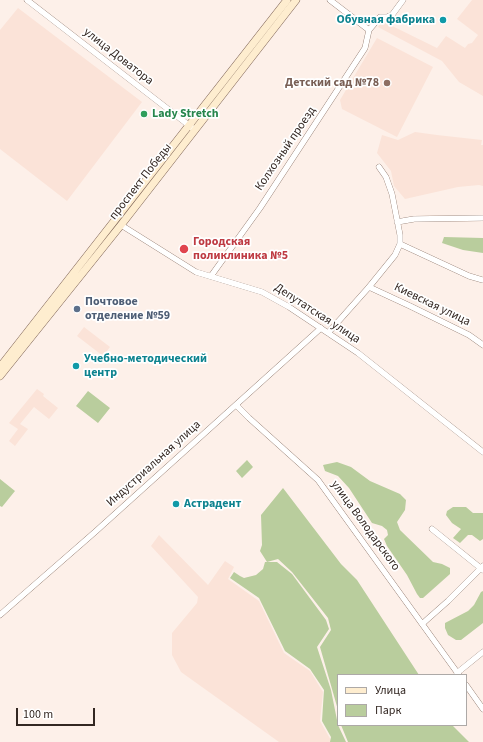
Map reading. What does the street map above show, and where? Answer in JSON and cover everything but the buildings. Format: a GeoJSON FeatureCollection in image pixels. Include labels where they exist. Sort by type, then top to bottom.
{"type":"FeatureCollection","features":[{"type":"Feature","properties":{"kind":"main road","name":"проспект Победы"},"geometry":{"type":"LineString","coordinates":[[0,376],[121,225],[287,0]]}},
{"type":"Feature","properties":{"kind":"main road","name":"проспект Победы"},"geometry":{"type":"LineString","coordinates":[[0,367],[296,0]]}},
{"type":"Feature","properties":{"kind":"street","name":"улица Доватора"},"geometry":{"type":"LineString","coordinates":[[27,0],[192,128]]}},
{"type":"Feature","properties":{"kind":"street"},"geometry":{"type":"LineString","coordinates":[[330,0],[369,30]]}},
{"type":"Feature","properties":{"kind":"street","name":"Колхозный проезд"},"geometry":{"type":"LineString","coordinates":[[210,276],[260,208],[365,48],[369,30],[380,16],[387,17],[392,15],[404,0]]}},
{"type":"Feature","properties":{"kind":"street"},"geometry":{"type":"LineString","coordinates":[[328,333],[369,287],[395,254],[400,244],[398,222],[390,189],[386,177],[379,167]]}},
{"type":"Feature","properties":{"kind":"street"},"geometry":{"type":"LineString","coordinates":[[398,222],[414,219],[483,218]]}},
{"type":"Feature","properties":{"kind":"street","name":"Депутатская улица"},"geometry":{"type":"LineString","coordinates":[[121,225],[196,272],[262,292],[289,307],[358,353],[483,452]]}},
{"type":"Feature","properties":{"kind":"street"},"geometry":{"type":"LineString","coordinates":[[400,244],[468,276],[483,280]]}},
{"type":"Feature","properties":{"kind":"street","name":"Киевская улица"},"geometry":{"type":"LineString","coordinates":[[369,287],[469,335],[483,345]]}},
{"type":"Feature","properties":{"kind":"street","name":"Индустриальная улица"},"geometry":{"type":"LineString","coordinates":[[0,615],[101,527],[321,328]]}},
{"type":"Feature","properties":{"kind":"street","name":"улица Володарского"},"geometry":{"type":"LineString","coordinates":[[236,405],[318,480],[458,674]]}},
{"type":"Feature","properties":{"kind":"street"},"geometry":{"type":"LineString","coordinates":[[422,624],[482,568],[432,529]]}},
{"type":"Feature","properties":{"kind":"street"},"geometry":{"type":"LineString","coordinates":[[458,674],[483,652]]}},
{"type":"Feature","properties":{"kind":"street"},"geometry":{"type":"LineString","coordinates":[[467,686],[483,709]]}},
{"type":"Feature","properties":{"kind":"shaded area"},"geometry":{"type":"Polygon","coordinates":[[[472,0],[483,0],[483,96],[459,82],[442,61],[378,27],[382,21],[437,48],[446,36],[465,48],[468,44],[472,43],[478,35],[457,19],[472,0]]]}},
{"type":"Feature","properties":{"kind":"shaded area"},"geometry":{"type":"Polygon","coordinates":[[[18,8],[142,102],[67,201],[0,149],[0,30],[18,8]]]}},
{"type":"Feature","properties":{"kind":"shaded area","name":"Детский сад №78"},"geometry":{"type":"Polygon","coordinates":[[[377,38],[433,67],[397,137],[342,109],[340,100],[377,38]]]}},
{"type":"Feature","properties":{"kind":"shaded area"},"geometry":{"type":"Polygon","coordinates":[[[415,132],[482,140],[483,186],[458,187],[405,199],[394,186],[391,171],[377,153],[382,135],[398,140],[415,132]]]}},
{"type":"Feature","properties":{"kind":"shaded area"},"geometry":{"type":"Polygon","coordinates":[[[84,327],[110,347],[103,356],[77,336],[84,327]]]}},
{"type":"Feature","properties":{"kind":"shaded area"},"geometry":{"type":"Polygon","coordinates":[[[37,389],[58,408],[49,419],[34,407],[20,424],[28,429],[15,446],[9,441],[18,429],[9,423],[37,389]]]}},
{"type":"Feature","properties":{"kind":"shaded area"},"geometry":{"type":"Polygon","coordinates":[[[159,535],[208,585],[225,561],[234,567],[228,579],[259,601],[284,653],[310,671],[323,692],[320,721],[332,742],[279,742],[181,672],[172,655],[172,633],[197,603],[198,597],[151,546],[159,535]]]}},
{"type":"Feature","properties":{"kind":"green space"},"geometry":{"type":"Polygon","coordinates":[[[444,237],[483,238],[483,253],[463,250],[442,243],[444,237]]]}},
{"type":"Feature","properties":{"kind":"green space"},"geometry":{"type":"Polygon","coordinates":[[[88,391],[110,408],[98,423],[76,406],[88,391]]]}},
{"type":"Feature","properties":{"kind":"green space"},"geometry":{"type":"Polygon","coordinates":[[[247,460],[253,467],[242,478],[236,471],[247,460]]]}},
{"type":"Feature","properties":{"kind":"green space"},"geometry":{"type":"Polygon","coordinates":[[[337,462],[351,467],[370,481],[400,494],[406,500],[405,510],[397,522],[400,530],[433,562],[450,568],[450,574],[423,598],[420,598],[417,594],[407,575],[387,546],[384,539],[388,535],[387,530],[382,526],[372,523],[349,488],[338,476],[325,471],[323,465],[337,462]]]}},
{"type":"Feature","properties":{"kind":"green space"},"geometry":{"type":"Polygon","coordinates":[[[0,479],[15,491],[2,507],[0,506],[0,479]]]}},
{"type":"Feature","properties":{"kind":"green space"},"geometry":{"type":"Polygon","coordinates":[[[283,488],[341,564],[357,580],[418,674],[337,674],[337,706],[320,647],[331,630],[328,618],[292,572],[278,559],[267,562],[260,551],[262,545],[261,515],[283,488]]]}},
{"type":"Feature","properties":{"kind":"green space"},"geometry":{"type":"Polygon","coordinates":[[[453,507],[466,507],[473,513],[483,513],[483,539],[480,541],[472,535],[468,535],[460,543],[453,538],[461,529],[452,523],[446,515],[447,511],[453,507]]]}},
{"type":"Feature","properties":{"kind":"green space"},"geometry":{"type":"Polygon","coordinates":[[[265,562],[277,562],[292,574],[326,620],[329,629],[317,647],[331,690],[337,726],[338,726],[346,742],[330,742],[331,737],[322,721],[324,690],[310,669],[285,651],[259,598],[230,578],[234,572],[244,578],[256,575],[263,569],[265,562]]]}},
{"type":"Feature","properties":{"kind":"green space"},"geometry":{"type":"Polygon","coordinates":[[[483,591],[483,623],[461,640],[456,640],[448,635],[445,628],[445,623],[468,611],[483,591]]]}},
{"type":"Feature","properties":{"kind":"green space"},"geometry":{"type":"Polygon","coordinates":[[[341,726],[453,726],[469,742],[348,742],[341,726]]]}},
{"type":"Feature","properties":{"kind":"place","name":"Обувная фабрика"},"geometry":{"type":"Point","coordinates":[443,20]}},
{"type":"Feature","properties":{"kind":"place","name":"Детский сад №78"},"geometry":{"type":"Point","coordinates":[387,83]}},
{"type":"Feature","properties":{"kind":"place","name":"Lady Stretch"},"geometry":{"type":"Point","coordinates":[144,114]}},
{"type":"Feature","properties":{"kind":"place","name":"Городская поликлиника №5"},"geometry":{"type":"Point","coordinates":[184,249]}},
{"type":"Feature","properties":{"kind":"place","name":"Почтовое отделение №59"},"geometry":{"type":"Point","coordinates":[77,309]}},
{"type":"Feature","properties":{"kind":"place","name":"Учебно-методический центр"},"geometry":{"type":"Point","coordinates":[76,366]}},
{"type":"Feature","properties":{"kind":"place","name":"Астрадент"},"geometry":{"type":"Point","coordinates":[176,504]}}]}
